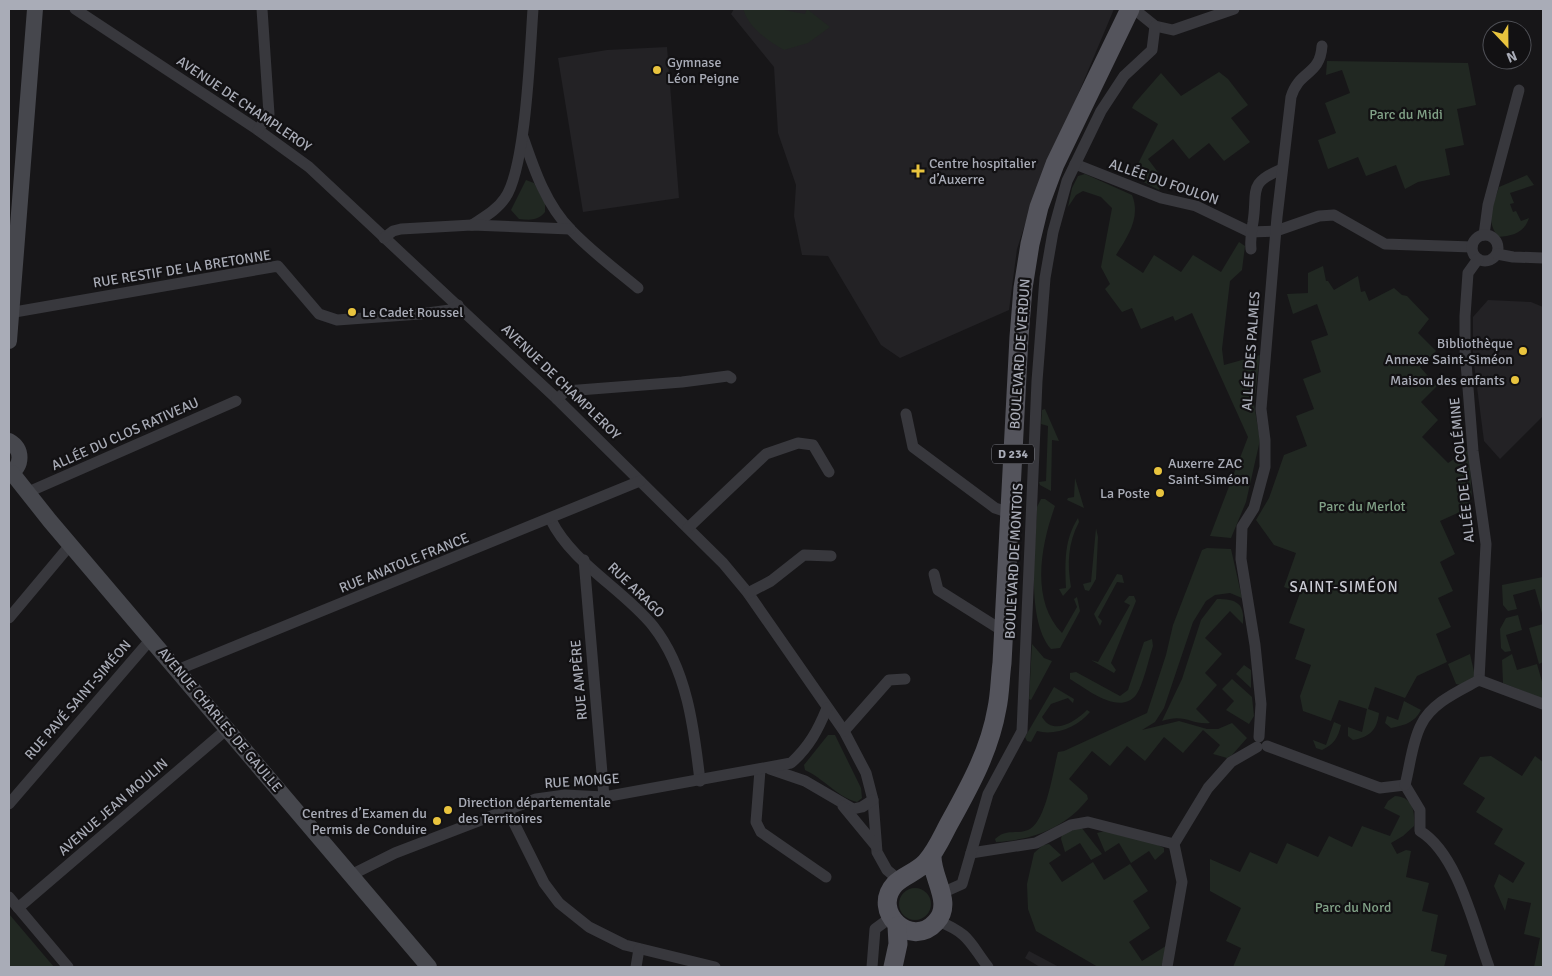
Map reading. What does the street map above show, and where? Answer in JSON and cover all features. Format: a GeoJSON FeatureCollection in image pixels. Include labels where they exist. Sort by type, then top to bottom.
{"type":"FeatureCollection","features":[{"type":"Feature","properties":{"kind":"main road"},"geometry":{"type":"LineString","coordinates":[[9,341],[35,9]]}},
{"type":"Feature","properties":{"kind":"main road","name":"BOULEVARD DE VERDUN"},"geometry":{"type":"LineString","coordinates":[[932,855],[976,775],[989,742],[997,708],[1019,336],[1030,244],[1039,208],[1055,164],[1130,9]]}},
{"type":"Feature","properties":{"kind":"main road"},"geometry":{"type":"LineString","coordinates":[[9,441],[17,447],[20,458],[16,469],[10,473]]}},
{"type":"Feature","properties":{"kind":"main road","name":"AVENUE CHARLES DE GAULLE"},"geometry":{"type":"LineString","coordinates":[[10,473],[429,967]]}},
{"type":"Feature","properties":{"kind":"main road"},"geometry":{"type":"LineString","coordinates":[[895,961],[916,932],[931,928],[938,921],[943,911],[940,889],[931,864],[932,855]]}},
{"type":"Feature","properties":{"kind":"main road","name":"D 234"},"geometry":{"type":"LineString","coordinates":[[903,878],[915,872],[932,855]]}},
{"type":"Feature","properties":{"kind":"main road"},"geometry":{"type":"LineString","coordinates":[[895,961],[894,922],[887,908],[887,898],[891,889],[903,878],[920,875],[929,878],[940,889]]}},
{"type":"Feature","properties":{"kind":"main road"},"geometry":{"type":"LineString","coordinates":[[894,922],[916,932]]}},
{"type":"Feature","properties":{"kind":"street","name":"AVENUE DE CHAMPLEROY"},"geometry":{"type":"LineString","coordinates":[[75,9],[258,130],[309,167],[557,399],[723,563],[748,593],[826,708],[844,731],[866,773],[873,800],[876,846],[882,863],[903,878]]}},
{"type":"Feature","properties":{"kind":"street"},"geometry":{"type":"LineString","coordinates":[[258,130],[267,117],[269,110],[262,9]]}},
{"type":"Feature","properties":{"kind":"street"},"geometry":{"type":"LineString","coordinates":[[472,224],[490,214],[505,198],[519,155],[533,9]]}},
{"type":"Feature","properties":{"kind":"street"},"geometry":{"type":"LineString","coordinates":[[1134,9],[1155,26],[1173,30],[1234,9]]}},
{"type":"Feature","properties":{"kind":"street","name":"BOULEVARD DE MONTOIS"},"geometry":{"type":"LineString","coordinates":[[940,889],[962,884],[988,794],[1022,731],[1037,381],[1047,265],[1060,205],[1074,164],[1111,93],[1124,76],[1152,50],[1155,26]]}},
{"type":"Feature","properties":{"kind":"street","name":"ALLÉE DES PALMES"},"geometry":{"type":"LineString","coordinates":[[1261,743],[1255,645],[1242,569],[1242,527],[1254,508],[1264,467],[1265,440],[1261,409],[1282,169],[1293,89],[1302,78],[1319,64],[1322,46]]}},
{"type":"Feature","properties":{"kind":"street"},"geometry":{"type":"LineString","coordinates":[[1484,235],[1488,205],[1520,90]]}},
{"type":"Feature","properties":{"kind":"street"},"geometry":{"type":"LineString","coordinates":[[522,133],[537,177],[553,206],[570,229],[638,288]]}},
{"type":"Feature","properties":{"kind":"street","name":"ALLÉE DU FOULON"},"geometry":{"type":"LineString","coordinates":[[1074,164],[1161,198],[1196,206],[1250,232],[1276,231],[1319,216],[1334,215],[1385,244],[1472,248]]}},
{"type":"Feature","properties":{"kind":"street"},"geometry":{"type":"LineString","coordinates":[[1251,249],[1250,232],[1253,222],[1254,194],[1259,183],[1270,174],[1282,169]]}},
{"type":"Feature","properties":{"kind":"street"},"geometry":{"type":"LineString","coordinates":[[384,238],[393,231],[401,229],[472,224],[570,229]]}},
{"type":"Feature","properties":{"kind":"street"},"geometry":{"type":"LineString","coordinates":[[1484,235],[1492,236],[1497,242],[1497,254],[1490,260],[1478,259],[1472,248],[1474,240],[1484,235]]}},
{"type":"Feature","properties":{"kind":"street"},"geometry":{"type":"LineString","coordinates":[[1497,254],[1513,258],[1543,258]]}},
{"type":"Feature","properties":{"kind":"street","name":"ALLÉE DE LA COLÉMINE"},"geometry":{"type":"LineString","coordinates":[[1478,259],[1471,268],[1466,281],[1466,350],[1473,451],[1486,544],[1479,680]]}},
{"type":"Feature","properties":{"kind":"street","name":"RUE RESTIF DE LA BRETONNE"},"geometry":{"type":"LineString","coordinates":[[10,313],[278,266],[319,314],[337,320],[420,314],[450,310],[458,305]]}},
{"type":"Feature","properties":{"kind":"street"},"geometry":{"type":"LineString","coordinates":[[557,399],[566,390],[682,382],[728,376],[731,378]]}},
{"type":"Feature","properties":{"kind":"street","name":"ALLÉE DU CLOS RATIVEAU"},"geometry":{"type":"LineString","coordinates":[[26,494],[236,401]]}},
{"type":"Feature","properties":{"kind":"street"},"geometry":{"type":"LineString","coordinates":[[906,414],[913,448],[995,508],[1010,513]]}},
{"type":"Feature","properties":{"kind":"street"},"geometry":{"type":"LineString","coordinates":[[688,528],[766,454],[798,443],[813,445],[829,472]]}},
{"type":"Feature","properties":{"kind":"street","name":"RUE ANATOLE FRANCE"},"geometry":{"type":"LineString","coordinates":[[178,670],[551,520],[640,481]]}},
{"type":"Feature","properties":{"kind":"street","name":"RUE ARAGO"},"geometry":{"type":"LineString","coordinates":[[551,520],[555,529],[584,560],[653,626],[668,650],[683,685],[694,734],[700,780]]}},
{"type":"Feature","properties":{"kind":"street"},"geometry":{"type":"LineString","coordinates":[[9,618],[71,544]]}},
{"type":"Feature","properties":{"kind":"street"},"geometry":{"type":"LineString","coordinates":[[748,593],[771,581],[804,555],[831,556]]}},
{"type":"Feature","properties":{"kind":"street","name":"RUE AMPÈRE"},"geometry":{"type":"LineString","coordinates":[[584,560],[604,797]]}},
{"type":"Feature","properties":{"kind":"street"},"geometry":{"type":"LineString","coordinates":[[934,574],[938,590],[1003,631]]}},
{"type":"Feature","properties":{"kind":"street","name":"RUE PAVÉ SAINT-SIMÉON"},"geometry":{"type":"LineString","coordinates":[[9,804],[151,639]]}},
{"type":"Feature","properties":{"kind":"street"},"geometry":{"type":"LineString","coordinates":[[844,731],[889,680],[905,679]]}},
{"type":"Feature","properties":{"kind":"street"},"geometry":{"type":"LineString","coordinates":[[1489,967],[1460,882],[1432,838],[1420,831],[1420,810],[1406,785],[1420,725],[1429,712],[1455,693],[1479,680],[1543,704]]}},
{"type":"Feature","properties":{"kind":"street","name":"RUE MONGE"},"geometry":{"type":"LineString","coordinates":[[351,875],[395,853],[536,799],[565,795],[604,797],[764,770],[791,763],[804,752],[814,737],[826,708]]}},
{"type":"Feature","properties":{"kind":"street","name":"AVENUE JEAN MOULIN"},"geometry":{"type":"LineString","coordinates":[[18,908],[227,729]]}},
{"type":"Feature","properties":{"kind":"street"},"geometry":{"type":"LineString","coordinates":[[1167,967],[1182,882],[1174,844],[1208,788],[1231,762],[1261,743],[1380,788],[1406,785]]}},
{"type":"Feature","properties":{"kind":"street"},"geometry":{"type":"LineString","coordinates":[[764,770],[756,822],[761,832],[826,877]]}},
{"type":"Feature","properties":{"kind":"street","name":"RUE MONGE"},"geometry":{"type":"LineString","coordinates":[[764,770],[805,781],[854,809],[862,807],[873,800]]}},
{"type":"Feature","properties":{"kind":"street","name":"RUE MONGE"},"geometry":{"type":"LineString","coordinates":[[840,802],[876,846]]}},
{"type":"Feature","properties":{"kind":"street"},"geometry":{"type":"LineString","coordinates":[[507,809],[544,884],[559,903],[589,927],[625,946],[715,967]]}},
{"type":"Feature","properties":{"kind":"street"},"geometry":{"type":"LineString","coordinates":[[971,853],[1036,843],[1079,822],[1088,822],[1174,844]]}},
{"type":"Feature","properties":{"kind":"street"},"geometry":{"type":"LineString","coordinates":[[9,897],[68,967]]}},
{"type":"Feature","properties":{"kind":"street"},"geometry":{"type":"LineString","coordinates":[[938,921],[960,931],[969,938],[988,967]]}},
{"type":"Feature","properties":{"kind":"street"},"geometry":{"type":"LineString","coordinates":[[872,967],[875,928],[894,922]]}},
{"type":"Feature","properties":{"kind":"street"},"geometry":{"type":"LineString","coordinates":[[636,967],[639,949]]}},
{"type":"Feature","properties":{"kind":"shaded area","name":"Centre hospitalier d’Auxerre"},"geometry":{"type":"Polygon","coordinates":[[[734,9],[1114,9],[1031,206],[1017,249],[1009,310],[900,358],[881,345],[828,256],[802,255],[794,216],[796,185],[778,133],[774,67],[731,14],[734,9]]]}},
{"type":"Feature","properties":{"kind":"shaded area"},"geometry":{"type":"Polygon","coordinates":[[[667,47],[679,198],[583,212],[558,58],[607,50],[667,47]]]}},
{"type":"Feature","properties":{"kind":"shaded area"},"geometry":{"type":"Polygon","coordinates":[[[1488,300],[1531,302],[1543,307],[1543,416],[1500,459],[1484,441],[1473,356],[1473,317],[1488,300]]]}},
{"type":"Feature","properties":{"kind":"shaded area"},"geometry":{"type":"Polygon","coordinates":[[[1029,951],[1059,967],[1040,967],[1025,958],[1029,951]]]}},
{"type":"Feature","properties":{"kind":"green space"},"geometry":{"type":"Polygon","coordinates":[[[743,9],[779,9],[805,14],[807,9],[830,27],[808,43],[784,50],[754,28],[743,9]]]}},
{"type":"Feature","properties":{"kind":"green space","name":"Parc du Midi"},"geometry":{"type":"Polygon","coordinates":[[[1327,61],[1468,63],[1476,105],[1457,109],[1464,145],[1445,149],[1450,175],[1418,182],[1405,189],[1396,165],[1366,176],[1358,157],[1328,169],[1318,140],[1336,133],[1325,103],[1350,93],[1342,70],[1326,75],[1327,61]]]}},
{"type":"Feature","properties":{"kind":"green space"},"geometry":{"type":"Polygon","coordinates":[[[1219,72],[1228,79],[1248,105],[1231,118],[1250,142],[1224,161],[1209,143],[1189,159],[1173,139],[1148,159],[1163,179],[1159,190],[1132,176],[1158,124],[1132,108],[1134,104],[1161,73],[1181,96],[1219,72]]]}},
{"type":"Feature","properties":{"kind":"green space"},"geometry":{"type":"Polygon","coordinates":[[[1085,174],[1132,195],[1135,211],[1134,219],[1129,233],[1116,255],[1143,273],[1154,255],[1181,272],[1193,255],[1221,272],[1239,242],[1245,246],[1242,270],[1230,281],[1222,349],[1224,365],[1260,355],[1254,404],[1260,440],[1246,502],[1231,538],[1210,536],[1248,437],[1192,313],[1175,321],[1173,316],[1141,329],[1132,308],[1122,312],[1105,289],[1110,284],[1101,267],[1112,208],[1101,197],[1083,191],[1076,195],[1068,207],[1072,188],[1078,176],[1085,174]]]}},
{"type":"Feature","properties":{"kind":"green space"},"geometry":{"type":"Polygon","coordinates":[[[1527,175],[1534,185],[1510,193],[1514,203],[1510,204],[1513,212],[1516,211],[1521,221],[1529,218],[1527,223],[1517,233],[1498,237],[1492,224],[1491,212],[1499,187],[1527,175]]]}},
{"type":"Feature","properties":{"kind":"green space"},"geometry":{"type":"Polygon","coordinates":[[[526,180],[534,183],[545,203],[545,212],[540,217],[527,220],[519,219],[511,210],[526,180]]]}},
{"type":"Feature","properties":{"kind":"green space","name":"Parc du Merlot"},"geometry":{"type":"Polygon","coordinates":[[[1323,266],[1326,281],[1334,290],[1358,276],[1361,292],[1365,291],[1369,301],[1394,288],[1402,295],[1407,296],[1429,319],[1418,333],[1436,351],[1420,367],[1437,386],[1421,402],[1438,420],[1422,437],[1448,463],[1469,449],[1472,500],[1462,511],[1440,521],[1455,554],[1440,562],[1453,591],[1438,598],[1451,627],[1436,634],[1447,662],[1417,676],[1405,698],[1375,687],[1368,709],[1379,713],[1376,724],[1368,735],[1353,740],[1348,736],[1348,727],[1362,732],[1367,709],[1339,700],[1331,721],[1303,711],[1300,696],[1311,665],[1295,659],[1305,629],[1289,623],[1300,593],[1284,587],[1296,553],[1274,545],[1256,520],[1269,498],[1284,455],[1307,446],[1296,416],[1314,409],[1303,379],[1321,372],[1311,341],[1328,335],[1317,304],[1293,314],[1287,294],[1308,293],[1308,273],[1323,266]]]}},
{"type":"Feature","properties":{"kind":"green space"},"geometry":{"type":"Polygon","coordinates":[[[1045,409],[1059,441],[1052,440],[1051,491],[1040,485],[1039,482],[1046,481],[1048,426],[1041,424],[1042,410],[1045,409]]]}},
{"type":"Feature","properties":{"kind":"green space"},"geometry":{"type":"Polygon","coordinates":[[[1075,478],[1084,508],[1067,500],[1074,497],[1075,478]]]}},
{"type":"Feature","properties":{"kind":"green space"},"geometry":{"type":"Polygon","coordinates":[[[1041,499],[1045,499],[1055,506],[1046,538],[1041,572],[1045,605],[1052,620],[1062,633],[1077,607],[1074,599],[1077,597],[1080,611],[1060,648],[1051,649],[1043,636],[1035,601],[1034,561],[1037,507],[1041,499]]]}},
{"type":"Feature","properties":{"kind":"green space"},"geometry":{"type":"Polygon","coordinates":[[[1078,518],[1079,522],[1069,553],[1071,587],[1063,596],[1059,589],[1066,588],[1068,543],[1073,526],[1078,518]]]}},
{"type":"Feature","properties":{"kind":"green space"},"geometry":{"type":"Polygon","coordinates":[[[1096,528],[1098,537],[1096,579],[1089,591],[1085,590],[1083,584],[1091,582],[1096,528]]]}},
{"type":"Feature","properties":{"kind":"green space"},"geometry":{"type":"Polygon","coordinates":[[[1207,548],[1231,549],[1242,598],[1230,593],[1215,595],[1206,601],[1193,622],[1164,708],[1155,722],[1142,730],[1179,721],[1207,729],[1218,729],[1232,723],[1247,738],[1227,758],[1213,754],[1220,745],[1203,730],[1183,753],[1164,737],[1145,761],[1127,746],[1110,766],[1092,751],[1069,779],[1087,795],[1088,799],[1079,809],[1059,825],[1047,831],[1023,839],[996,842],[995,839],[1003,834],[1028,830],[1040,818],[1058,752],[1147,713],[1166,655],[1173,625],[1202,550],[1207,548]]]}},
{"type":"Feature","properties":{"kind":"green space"},"geometry":{"type":"Polygon","coordinates":[[[1117,574],[1122,575],[1124,583],[1117,582],[1098,617],[1102,621],[1100,626],[1094,614],[1117,574]]]}},
{"type":"Feature","properties":{"kind":"green space"},"geometry":{"type":"Polygon","coordinates":[[[1543,577],[1543,617],[1535,589],[1513,595],[1517,609],[1508,611],[1503,605],[1502,585],[1543,577]]]}},
{"type":"Feature","properties":{"kind":"green space"},"geometry":{"type":"Polygon","coordinates":[[[1129,596],[1134,596],[1136,601],[1111,663],[1116,670],[1114,673],[1091,660],[1098,662],[1130,605],[1124,602],[1129,596]]]}},
{"type":"Feature","properties":{"kind":"green space"},"geometry":{"type":"Polygon","coordinates":[[[1217,599],[1234,601],[1238,604],[1242,611],[1243,624],[1230,611],[1205,638],[1222,654],[1205,673],[1217,685],[1196,709],[1210,723],[1177,718],[1162,721],[1182,679],[1201,620],[1217,599]]]}},
{"type":"Feature","properties":{"kind":"green space"},"geometry":{"type":"Polygon","coordinates":[[[1518,615],[1522,630],[1506,635],[1511,651],[1505,652],[1501,648],[1500,629],[1506,618],[1518,615]]]}},
{"type":"Feature","properties":{"kind":"green space"},"geometry":{"type":"Polygon","coordinates":[[[1543,624],[1543,662],[1539,664],[1529,628],[1543,624]]]}},
{"type":"Feature","properties":{"kind":"green space"},"geometry":{"type":"Polygon","coordinates":[[[1152,639],[1153,646],[1146,672],[1136,695],[1129,701],[1121,703],[1103,699],[1070,679],[1070,673],[1076,672],[1120,696],[1128,690],[1144,642],[1152,639]]]}},
{"type":"Feature","properties":{"kind":"green space"},"geometry":{"type":"Polygon","coordinates":[[[1032,644],[1044,658],[1052,661],[1031,700],[1029,699],[1032,644]]]}},
{"type":"Feature","properties":{"kind":"green space"},"geometry":{"type":"Polygon","coordinates":[[[1470,654],[1475,676],[1461,685],[1456,684],[1448,664],[1470,654]]]}},
{"type":"Feature","properties":{"kind":"green space"},"geometry":{"type":"Polygon","coordinates":[[[1512,654],[1517,670],[1537,664],[1543,685],[1543,699],[1503,683],[1502,660],[1512,654]]]}},
{"type":"Feature","properties":{"kind":"green space"},"geometry":{"type":"Polygon","coordinates":[[[1244,665],[1251,670],[1251,688],[1236,674],[1244,665]]]}},
{"type":"Feature","properties":{"kind":"green space"},"geometry":{"type":"Polygon","coordinates":[[[1232,679],[1252,697],[1254,716],[1249,724],[1226,710],[1234,701],[1222,689],[1232,679]]]}},
{"type":"Feature","properties":{"kind":"green space"},"geometry":{"type":"Polygon","coordinates":[[[1054,687],[1074,699],[1073,703],[1068,698],[1051,704],[1042,717],[1047,723],[1052,726],[1064,725],[1076,719],[1087,710],[1090,712],[1073,726],[1059,731],[1037,731],[1031,742],[1027,741],[1025,737],[1054,687]]]}},
{"type":"Feature","properties":{"kind":"green space"},"geometry":{"type":"Polygon","coordinates":[[[1404,701],[1421,710],[1409,723],[1391,728],[1385,723],[1387,716],[1398,720],[1404,701]]]}},
{"type":"Feature","properties":{"kind":"green space"},"geometry":{"type":"Polygon","coordinates":[[[1334,722],[1341,725],[1335,740],[1322,750],[1316,748],[1313,740],[1326,745],[1334,722]]]}},
{"type":"Feature","properties":{"kind":"green space"},"geometry":{"type":"Polygon","coordinates":[[[828,735],[835,735],[861,788],[862,798],[857,802],[850,800],[805,770],[804,765],[828,735]]]}},
{"type":"Feature","properties":{"kind":"green space"},"geometry":{"type":"Polygon","coordinates":[[[1491,756],[1522,776],[1535,756],[1543,762],[1543,967],[1534,967],[1540,938],[1524,934],[1531,903],[1508,898],[1505,911],[1494,886],[1499,874],[1513,883],[1525,863],[1494,844],[1503,829],[1476,812],[1485,798],[1463,784],[1480,757],[1491,756]]]}},
{"type":"Feature","properties":{"kind":"green space","name":"Parc du Nord"},"geometry":{"type":"Polygon","coordinates":[[[1395,796],[1406,799],[1412,806],[1414,826],[1403,836],[1391,843],[1397,854],[1406,850],[1411,851],[1406,877],[1429,883],[1422,911],[1438,915],[1431,951],[1447,955],[1444,967],[1233,967],[1241,948],[1226,941],[1241,908],[1210,891],[1210,859],[1240,872],[1250,852],[1277,864],[1287,843],[1318,857],[1329,836],[1352,847],[1362,826],[1390,836],[1400,816],[1384,808],[1388,801],[1395,796]]]}},
{"type":"Feature","properties":{"kind":"green space"},"geometry":{"type":"Polygon","coordinates":[[[1081,827],[1102,854],[1091,860],[1080,843],[1065,852],[1061,839],[1062,834],[1081,827]]]}},
{"type":"Feature","properties":{"kind":"green space"},"geometry":{"type":"Polygon","coordinates":[[[1105,831],[1156,844],[1164,848],[1164,852],[1155,860],[1149,851],[1131,863],[1119,843],[1105,852],[1097,833],[1105,831]]]}},
{"type":"Feature","properties":{"kind":"green space"},"geometry":{"type":"Polygon","coordinates":[[[1049,844],[1061,855],[1049,863],[1062,882],[1093,862],[1104,880],[1130,864],[1148,891],[1133,901],[1150,928],[1129,942],[1142,961],[1169,944],[1161,967],[1098,967],[1036,931],[1028,909],[1027,884],[1034,853],[1043,845],[1049,844]]]}},
{"type":"Feature","properties":{"kind":"green space"},"geometry":{"type":"Polygon","coordinates":[[[915,888],[927,892],[931,904],[927,916],[915,920],[903,916],[899,904],[903,892],[915,888]]]}},
{"type":"Feature","properties":{"kind":"green space"},"geometry":{"type":"Polygon","coordinates":[[[9,914],[54,967],[9,967],[9,914]]]}},
{"type":"Feature","properties":{"kind":"place","name":"Gymnase Léon Peigne"},"geometry":{"type":"Point","coordinates":[657,70]}},
{"type":"Feature","properties":{"kind":"place","name":"Centre hospitalier d’Auxerre"},"geometry":{"type":"Point","coordinates":[918,171]}},
{"type":"Feature","properties":{"kind":"place","name":"Le Cadet Roussel"},"geometry":{"type":"Point","coordinates":[352,312]}},
{"type":"Feature","properties":{"kind":"place","name":"Bibliothèque Annexe Saint-Siméon"},"geometry":{"type":"Point","coordinates":[1523,351]}},
{"type":"Feature","properties":{"kind":"place","name":"Maison des enfants"},"geometry":{"type":"Point","coordinates":[1515,380]}},
{"type":"Feature","properties":{"kind":"place","name":"Auxerre ZAC Saint-Siméon"},"geometry":{"type":"Point","coordinates":[1158,471]}},
{"type":"Feature","properties":{"kind":"place","name":"La Poste"},"geometry":{"type":"Point","coordinates":[1160,493]}},
{"type":"Feature","properties":{"kind":"place","name":"Direction départementale des Territoires"},"geometry":{"type":"Point","coordinates":[448,810]}},
{"type":"Feature","properties":{"kind":"place","name":"Centres d’Examen du Permis de Conduire"},"geometry":{"type":"Point","coordinates":[437,821]}},
{"type":"Feature","properties":{"kind":"district","name":"SAINT-SIMÉON"},"geometry":{"type":"Point","coordinates":[1344,587]}}]}
